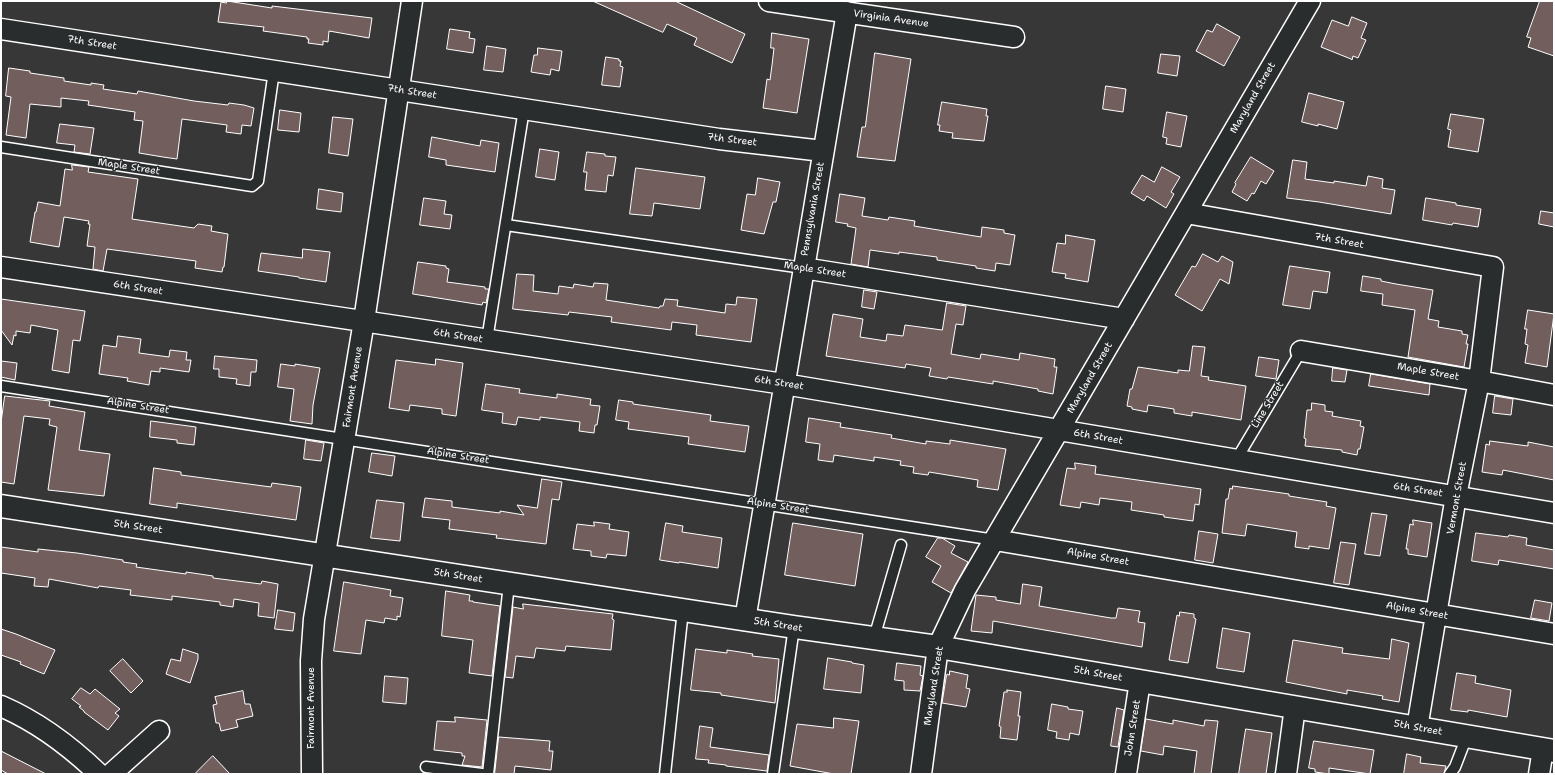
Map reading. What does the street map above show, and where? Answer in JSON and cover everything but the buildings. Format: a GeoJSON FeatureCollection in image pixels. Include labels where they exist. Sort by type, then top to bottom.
{"type":"FeatureCollection","features":[{"type":"Feature","properties":{"kind":"street","name":"Fairmont Avenue"},"geometry":{"type":"LineString","coordinates":[[312,774],[311,661],[314,619],[364,321],[412,1]]}},
{"type":"Feature","properties":{"kind":"street","name":"Virginia Avenue"},"geometry":{"type":"LineString","coordinates":[[769,1],[1014,37]]}},
{"type":"Feature","properties":{"kind":"street","name":"Maryland Street"},"geometry":{"type":"LineString","coordinates":[[921,774],[938,647],[965,590],[1060,431],[1310,1]]}},
{"type":"Feature","properties":{"kind":"street","name":"Pennsylvania Street"},"geometry":{"type":"LineString","coordinates":[[745,620],[847,12]]}},
{"type":"Feature","properties":{"kind":"street","name":"7th Street"},"geometry":{"type":"LineString","coordinates":[[1,29],[719,139],[823,151]]}},
{"type":"Feature","properties":{"kind":"street","name":"7th Street"},"geometry":{"type":"LineString","coordinates":[[1186,213],[1493,267]]}},
{"type":"Feature","properties":{"kind":"street","name":"6th Street"},"geometry":{"type":"LineString","coordinates":[[1,267],[784,384],[1554,513]]}},
{"type":"Feature","properties":{"kind":"street","name":"Vermont Street"},"geometry":{"type":"LineString","coordinates":[[1417,728],[1456,496],[1479,381],[1493,267]]}},
{"type":"Feature","properties":{"kind":"street","name":"Maple Street"},"geometry":{"type":"LineString","coordinates":[[803,268],[1124,320]]}},
{"type":"Feature","properties":{"kind":"street","name":"Maple Street"},"geometry":{"type":"LineString","coordinates":[[1301,351],[1554,395]]}},
{"type":"Feature","properties":{"kind":"street","name":"5th Street"},"geometry":{"type":"LineString","coordinates":[[1,506],[745,620],[938,647],[1548,750]]}},
{"type":"Feature","properties":{"kind":"street","name":"Alpine Street"},"geometry":{"type":"LineString","coordinates":[[995,540],[1098,556],[1554,634]]}},
{"type":"Feature","properties":{"kind":"street","name":"John Street"},"geometry":{"type":"LineString","coordinates":[[1126,774],[1140,681]]}},
{"type":"Feature","properties":{"kind":"street"},"geometry":{"type":"LineString","coordinates":[[1,706],[42,727],[75,752],[99,774]]}},
{"type":"Feature","properties":{"kind":"street"},"geometry":{"type":"LineString","coordinates":[[1286,774],[1295,707]]}},
{"type":"Feature","properties":{"kind":"street"},"geometry":{"type":"LineString","coordinates":[[111,774],[158,731]]}},
{"type":"Feature","properties":{"kind":"street"},"geometry":{"type":"LineString","coordinates":[[1539,774],[1548,750]]}},
{"type":"Feature","properties":{"kind":"lane","name":"Maple Street"},"geometry":{"type":"LineString","coordinates":[[1,147],[252,186],[258,181],[274,71]]}},
{"type":"Feature","properties":{"kind":"lane"},"geometry":{"type":"LineString","coordinates":[[488,340],[524,109]]}},
{"type":"Feature","properties":{"kind":"lane","name":"Maple Street"},"geometry":{"type":"LineString","coordinates":[[506,224],[803,268]]}},
{"type":"Feature","properties":{"kind":"lane","name":"Line Street"},"geometry":{"type":"LineString","coordinates":[[1236,460],[1301,351]]}},
{"type":"Feature","properties":{"kind":"lane","name":"Alpine Street"},"geometry":{"type":"LineString","coordinates":[[1,386],[995,540]]}},
{"type":"Feature","properties":{"kind":"lane"},"geometry":{"type":"LineString","coordinates":[[874,638],[901,545]]}},
{"type":"Feature","properties":{"kind":"lane"},"geometry":{"type":"LineString","coordinates":[[488,774],[509,584]]}},
{"type":"Feature","properties":{"kind":"lane"},"geometry":{"type":"LineString","coordinates":[[665,774],[683,610]]}},
{"type":"Feature","properties":{"kind":"lane"},"geometry":{"type":"LineString","coordinates":[[773,774],[794,627]]}},
{"type":"Feature","properties":{"kind":"lane"},"geometry":{"type":"LineString","coordinates":[[1450,774],[1467,736]]}},
{"type":"Feature","properties":{"kind":"lane"},"geometry":{"type":"LineString","coordinates":[[426,767],[482,774]]}}]}
